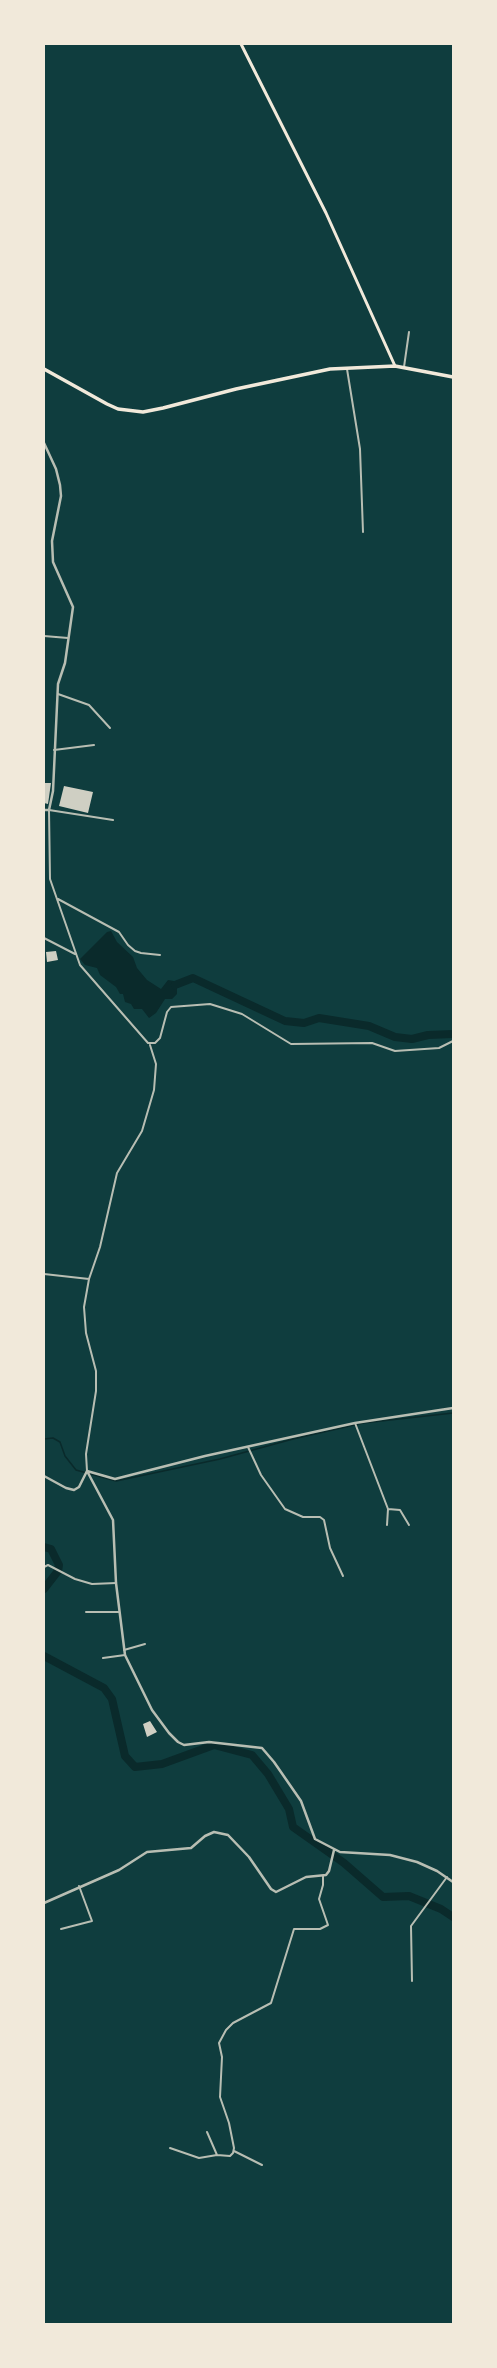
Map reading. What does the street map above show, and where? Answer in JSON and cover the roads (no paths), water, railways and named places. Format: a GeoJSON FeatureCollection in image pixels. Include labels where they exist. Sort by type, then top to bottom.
{"type":"FeatureCollection","features":[{"type":"Feature","properties":{"kind":"highway"},"geometry":{"type":"LineString","coordinates":[[44,369],[118,409],[143,412],[236,388],[309,372],[346,368],[395,366],[453,377]]}},
{"type":"Feature","properties":{"kind":"main road"},"geometry":{"type":"LineString","coordinates":[[241,44],[326,213],[395,366]]}},
{"type":"Feature","properties":{"kind":"street"},"geometry":{"type":"LineString","coordinates":[[403,368],[409,332]]}},
{"type":"Feature","properties":{"kind":"street"},"geometry":{"type":"LineString","coordinates":[[346,368],[360,449],[363,532]]}},
{"type":"Feature","properties":{"kind":"street"},"geometry":{"type":"LineString","coordinates":[[44,443],[56,469],[61,496],[53,536],[52,556],[55,570],[73,606],[70,638],[58,684],[54,750],[54,786],[49,810],[50,879],[80,965],[92,981],[150,1045],[156,1064],[154,1090],[142,1131],[116,1173],[100,1247],[89,1279],[84,1312],[86,1333],[96,1367],[96,1391],[86,1454],[87,1471],[113,1520],[116,1583],[125,1655],[154,1713],[174,1739],[184,1745],[209,1742],[262,1748],[302,1801],[313,1837],[334,1852],[397,1856],[427,1866],[453,1882]]}},
{"type":"Feature","properties":{"kind":"street"},"geometry":{"type":"LineString","coordinates":[[44,636],[70,638]]}},
{"type":"Feature","properties":{"kind":"street"},"geometry":{"type":"LineString","coordinates":[[58,694],[89,705],[110,728]]}},
{"type":"Feature","properties":{"kind":"street"},"geometry":{"type":"LineString","coordinates":[[54,750],[94,745]]}},
{"type":"Feature","properties":{"kind":"street"},"geometry":{"type":"LineString","coordinates":[[44,810],[113,820]]}},
{"type":"Feature","properties":{"kind":"street"},"geometry":{"type":"LineString","coordinates":[[57,899],[119,932],[135,951],[160,955]]}},
{"type":"Feature","properties":{"kind":"street"},"geometry":{"type":"LineString","coordinates":[[44,938],[76,954]]}},
{"type":"Feature","properties":{"kind":"street"},"geometry":{"type":"LineString","coordinates":[[150,1045],[160,1038],[167,1012],[170,1007],[210,1004],[242,1014],[291,1044],[372,1043],[395,1051],[439,1048],[453,1042]]}},
{"type":"Feature","properties":{"kind":"street"},"geometry":{"type":"LineString","coordinates":[[44,1274],[89,1279]]}},
{"type":"Feature","properties":{"kind":"street"},"geometry":{"type":"LineString","coordinates":[[87,1471],[115,1479],[248,1446],[356,1424],[453,1408]]}},
{"type":"Feature","properties":{"kind":"street"},"geometry":{"type":"LineString","coordinates":[[356,1424],[388,1509],[387,1525]]}},
{"type":"Feature","properties":{"kind":"street"},"geometry":{"type":"LineString","coordinates":[[248,1446],[251,1455],[285,1509],[303,1517],[322,1518],[325,1524],[330,1548],[343,1576]]}},
{"type":"Feature","properties":{"kind":"street"},"geometry":{"type":"LineString","coordinates":[[44,1476],[66,1488],[74,1490],[79,1487],[87,1471]]}},
{"type":"Feature","properties":{"kind":"street"},"geometry":{"type":"LineString","coordinates":[[388,1509],[400,1510],[409,1526]]}},
{"type":"Feature","properties":{"kind":"street"},"geometry":{"type":"LineString","coordinates":[[44,1567],[48,1565],[75,1579],[92,1584],[116,1583]]}},
{"type":"Feature","properties":{"kind":"street"},"geometry":{"type":"LineString","coordinates":[[86,1612],[119,1612]]}},
{"type":"Feature","properties":{"kind":"street"},"geometry":{"type":"LineString","coordinates":[[124,1650],[145,1644]]}},
{"type":"Feature","properties":{"kind":"street"},"geometry":{"type":"LineString","coordinates":[[103,1658],[125,1655]]}},
{"type":"Feature","properties":{"kind":"street"},"geometry":{"type":"LineString","coordinates":[[44,1903],[79,1886],[119,1870],[146,1852],[191,1848],[207,1834],[218,1831],[228,1835],[246,1854],[274,1891],[306,1877],[324,1876]]}},
{"type":"Feature","properties":{"kind":"street"},"geometry":{"type":"LineString","coordinates":[[170,2148],[194,2157],[217,2155],[230,2156],[234,2151],[229,2123],[220,2097],[222,2057],[218,2043],[226,2030],[233,2023],[271,2003],[294,1929],[320,1928],[328,1925],[319,1899],[323,1887],[324,1876],[330,1870],[334,1852]]}},
{"type":"Feature","properties":{"kind":"street"},"geometry":{"type":"LineString","coordinates":[[412,1982],[412,1926],[446,1877]]}},
{"type":"Feature","properties":{"kind":"street"},"geometry":{"type":"LineString","coordinates":[[61,1929],[92,1921],[79,1886]]}},
{"type":"Feature","properties":{"kind":"street"},"geometry":{"type":"LineString","coordinates":[[207,2132],[217,2155]]}},
{"type":"Feature","properties":{"kind":"street"},"geometry":{"type":"LineString","coordinates":[[234,2151],[262,2165]]}},
{"type":"Feature","properties":{"kind":"water"},"geometry":{"type":"Polygon","coordinates":[[[111,931],[117,942],[133,957],[137,968],[147,980],[161,989],[168,980],[174,981],[177,988],[177,994],[172,999],[165,999],[156,1013],[149,1018],[142,1009],[134,1009],[131,1004],[125,1002],[123,994],[120,994],[116,987],[100,975],[97,968],[85,965],[80,959],[107,932],[111,931]]]}},
{"type":"Feature","properties":{"kind":"waterway"},"geometry":{"type":"LineString","coordinates":[[175,985],[193,978],[285,1021],[304,1023],[319,1018],[369,1026],[395,1037],[412,1039],[428,1035],[453,1034]]}},
{"type":"Feature","properties":{"kind":"waterway"},"geometry":{"type":"LineString","coordinates":[[44,1439],[53,1438],[60,1442],[65,1456],[76,1470],[116,1481],[220,1459],[293,1439],[363,1423],[453,1413]]}},
{"type":"Feature","properties":{"kind":"waterway"},"geometry":{"type":"LineString","coordinates":[[44,1547],[51,1549],[59,1565],[58,1571],[44,1589]]}},
{"type":"Feature","properties":{"kind":"waterway"},"geometry":{"type":"LineString","coordinates":[[44,1656],[104,1688],[112,1699],[125,1756],[135,1767],[162,1764],[214,1745],[252,1755],[268,1774],[289,1809],[293,1827],[344,1863],[383,1897],[409,1896],[441,1909],[453,1917]]}}]}
